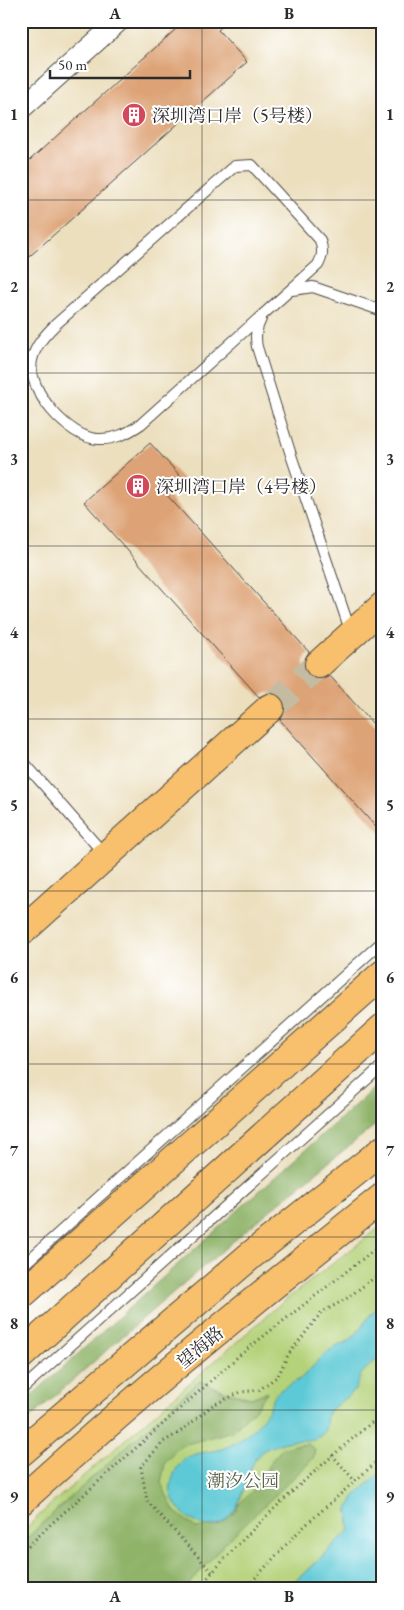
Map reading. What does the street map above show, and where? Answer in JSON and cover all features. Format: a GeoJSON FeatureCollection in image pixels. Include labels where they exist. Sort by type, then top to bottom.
{"type":"FeatureCollection","features":[{"type":"Feature","properties":{"kind":"main road"},"geometry":{"type":"LineString","coordinates":[[319,664],[383,606]]}},
{"type":"Feature","properties":{"kind":"main road"},"geometry":{"type":"LineString","coordinates":[[21,932],[270,708]]}},
{"type":"Feature","properties":{"kind":"main road"},"geometry":{"type":"LineString","coordinates":[[21,1295],[383,974]]}},
{"type":"Feature","properties":{"kind":"main road"},"geometry":{"type":"LineString","coordinates":[[21,1356],[383,1028]]}},
{"type":"Feature","properties":{"kind":"main road","name":"望海路"},"geometry":{"type":"LineString","coordinates":[[21,1452],[250,1256],[383,1150]]}},
{"type":"Feature","properties":{"kind":"main road","name":"望海路"},"geometry":{"type":"LineString","coordinates":[[21,1501],[128,1407],[273,1285],[383,1198]]}},
{"type":"Feature","properties":{"kind":"street"},"geometry":{"type":"LineString","coordinates":[[21,109],[119,21]]}},
{"type":"Feature","properties":{"kind":"lane"},"geometry":{"type":"LineString","coordinates":[[252,165],[320,240],[323,249],[322,257],[312,271],[264,315],[141,424],[121,436],[97,439],[86,437],[53,411],[42,398],[34,383],[31,362],[34,353],[46,334],[235,166],[252,165]]}},
{"type":"Feature","properties":{"kind":"lane"},"geometry":{"type":"LineString","coordinates":[[291,290],[313,288],[383,311]]}},
{"type":"Feature","properties":{"kind":"lane"},"geometry":{"type":"LineString","coordinates":[[264,315],[257,326],[257,347],[294,465],[352,634]]}},
{"type":"Feature","properties":{"kind":"lane"},"geometry":{"type":"LineString","coordinates":[[21,760],[106,856]]}},
{"type":"Feature","properties":{"kind":"lane"},"geometry":{"type":"LineString","coordinates":[[21,1267],[383,941]]}},
{"type":"Feature","properties":{"kind":"lane"},"geometry":{"type":"LineString","coordinates":[[21,1390],[383,1065]]}},
{"type":"Feature","properties":{"kind":"path"},"geometry":{"type":"LineString","coordinates":[[21,1553],[242,1353],[383,1242]]}},
{"type":"Feature","properties":{"kind":"path"},"geometry":{"type":"LineString","coordinates":[[212,1572],[146,1500],[141,1467],[163,1442],[180,1432],[213,1405],[241,1392],[259,1390],[278,1376],[288,1355],[321,1314],[374,1278],[383,1277]]}},
{"type":"Feature","properties":{"kind":"path"},"geometry":{"type":"LineString","coordinates":[[198,1589],[259,1523],[332,1455],[383,1413]]}},
{"type":"Feature","properties":{"kind":"path"},"geometry":{"type":"LineString","coordinates":[[332,1455],[354,1480]]}},
{"type":"Feature","properties":{"kind":"path"},"geometry":{"type":"LineString","coordinates":[[245,1589],[299,1531],[383,1456]]}},
{"type":"Feature","properties":{"kind":"green space"},"geometry":{"type":"Polygon","coordinates":[[[383,1080],[383,1119],[199,1270],[21,1426],[21,1405],[383,1080]]]}},
{"type":"Feature","properties":{"kind":"green space","name":"潮汐公园"},"geometry":{"type":"Polygon","coordinates":[[[383,1225],[383,1475],[378,1475],[348,1509],[350,1530],[287,1589],[21,1589],[21,1533],[48,1507],[279,1305],[383,1225]]]}},
{"type":"Feature","properties":{"kind":"green space"},"geometry":{"type":"Polygon","coordinates":[[[199,1381],[224,1391],[251,1398],[267,1392],[255,1409],[232,1431],[180,1446],[165,1463],[161,1483],[174,1511],[196,1528],[219,1525],[235,1512],[239,1504],[256,1487],[272,1460],[282,1449],[294,1445],[307,1444],[315,1449],[313,1459],[226,1542],[185,1589],[21,1589],[21,1544],[199,1381]]]}},
{"type":"Feature","properties":{"kind":"water","name":"潮汐公园"},"geometry":{"type":"Polygon","coordinates":[[[383,1303],[383,1353],[361,1374],[355,1390],[328,1412],[323,1433],[316,1438],[295,1440],[262,1451],[254,1461],[241,1498],[231,1515],[223,1522],[207,1526],[191,1520],[184,1514],[178,1508],[171,1493],[171,1482],[183,1460],[194,1455],[227,1447],[250,1432],[267,1412],[276,1394],[300,1379],[334,1347],[352,1338],[373,1311],[383,1303]]]}},
{"type":"Feature","properties":{"kind":"water"},"geometry":{"type":"Polygon","coordinates":[[[378,1475],[383,1475],[383,1589],[287,1589],[350,1530],[348,1509],[355,1496],[378,1475]]]}},
{"type":"Feature","properties":{"kind":"building","name":"深圳湾口岸（5号楼）"},"geometry":{"type":"Polygon","coordinates":[[[185,21],[228,21],[218,30],[247,62],[21,264],[21,168],[185,21]]]}},
{"type":"Feature","properties":{"kind":"building"},"geometry":{"type":"Polygon","coordinates":[[[150,443],[183,479],[166,494],[309,652],[304,660],[304,668],[307,674],[315,679],[323,679],[330,676],[383,735],[383,835],[280,720],[285,712],[285,704],[281,697],[275,693],[267,693],[259,697],[84,502],[150,443]]]}},
{"type":"Feature","properties":{"kind":"tunnel"},"geometry":{"type":"LineString","coordinates":[[270,708],[319,664]]}},
{"type":"Feature","properties":{"kind":"place","name":"深圳湾口岸（5号楼）"},"geometry":{"type":"Point","coordinates":[134,115]}},
{"type":"Feature","properties":{"kind":"place","name":"深圳湾口岸（4号楼）"},"geometry":{"type":"Point","coordinates":[138,486]}}]}
